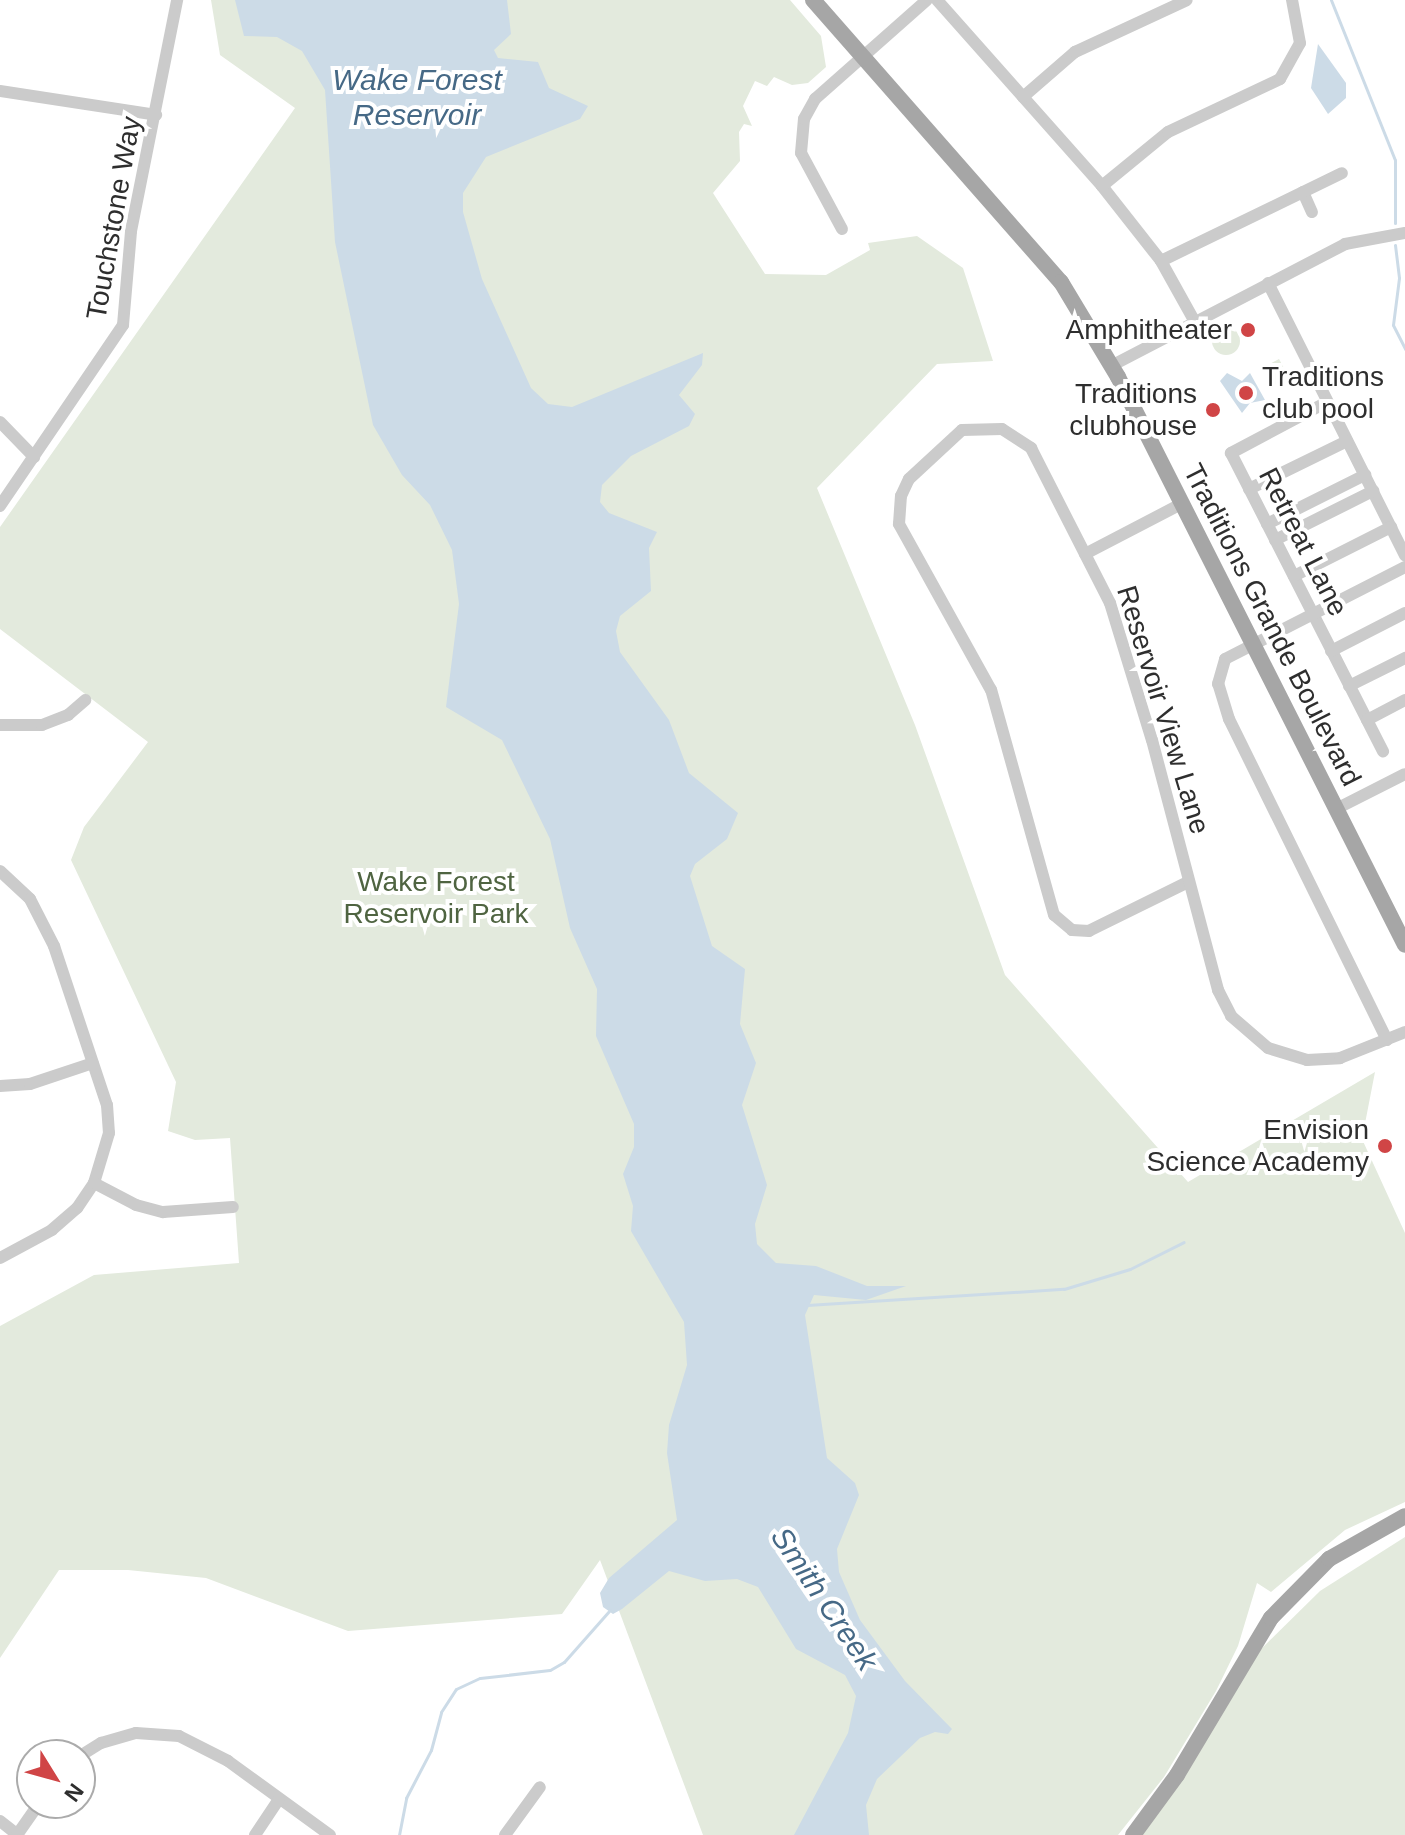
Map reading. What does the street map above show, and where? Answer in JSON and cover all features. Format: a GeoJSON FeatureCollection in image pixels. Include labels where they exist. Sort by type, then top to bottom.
{"type":"FeatureCollection","features":[{"type":"Feature","properties":{"kind":"main road","name":"Traditions Grande Boulevard"},"geometry":{"type":"LineString","coordinates":[[813,0],[1061,282],[1111,366],[1405,945]]}},
{"type":"Feature","properties":{"kind":"main road"},"geometry":{"type":"LineString","coordinates":[[1133,1835],[1177,1775],[1271,1618],[1329,1559],[1405,1516]]}},
{"type":"Feature","properties":{"kind":"street","name":"Touchstone Way"},"geometry":{"type":"LineString","coordinates":[[0,506],[123,325],[131,231],[177,0]]}},
{"type":"Feature","properties":{"kind":"street"},"geometry":{"type":"LineString","coordinates":[[842,229],[801,153],[801,135],[815,99],[927,0]]}},
{"type":"Feature","properties":{"kind":"street"},"geometry":{"type":"LineString","coordinates":[[937,0],[1102,186],[1161,261],[1195,322]]}},
{"type":"Feature","properties":{"kind":"street"},"geometry":{"type":"LineString","coordinates":[[1023,97],[1075,52],[1187,0]]}},
{"type":"Feature","properties":{"kind":"street"},"geometry":{"type":"LineString","coordinates":[[1102,186],[1168,132],[1280,79],[1300,43],[1292,0]]}},
{"type":"Feature","properties":{"kind":"street"},"geometry":{"type":"LineString","coordinates":[[0,91],[156,115]]}},
{"type":"Feature","properties":{"kind":"street"},"geometry":{"type":"LineString","coordinates":[[1161,261],[1342,173]]}},
{"type":"Feature","properties":{"kind":"street"},"geometry":{"type":"LineString","coordinates":[[1303,192],[1312,212]]}},
{"type":"Feature","properties":{"kind":"street"},"geometry":{"type":"LineString","coordinates":[[1111,366],[1345,244],[1405,233]]}},
{"type":"Feature","properties":{"kind":"street"},"geometry":{"type":"LineString","coordinates":[[1268,283],[1405,555]]}},
{"type":"Feature","properties":{"kind":"street","name":"Retreat Lane"},"geometry":{"type":"LineString","coordinates":[[1327,402],[1231,453],[1383,751]]}},
{"type":"Feature","properties":{"kind":"street"},"geometry":{"type":"LineString","coordinates":[[0,422],[34,457]]}},
{"type":"Feature","properties":{"kind":"street","name":"Reservoir View Lane"},"geometry":{"type":"LineString","coordinates":[[1188,882],[1089,931],[1072,930],[1054,915],[996,701],[901,533],[901,496],[914,472],[953,435],[981,426],[1002,429],[1031,448],[1085,554],[1118,625],[1224,1005],[1255,1041],[1282,1055],[1316,1061],[1346,1056],[1405,1032]]}},
{"type":"Feature","properties":{"kind":"street"},"geometry":{"type":"LineString","coordinates":[[1249,489],[1347,441]]}},
{"type":"Feature","properties":{"kind":"street"},"geometry":{"type":"LineString","coordinates":[[1267,524],[1365,475]]}},
{"type":"Feature","properties":{"kind":"street"},"geometry":{"type":"LineString","coordinates":[[1275,540],[1373,491]]}},
{"type":"Feature","properties":{"kind":"street"},"geometry":{"type":"LineString","coordinates":[[1085,554],[1181,504]]}},
{"type":"Feature","properties":{"kind":"street"},"geometry":{"type":"LineString","coordinates":[[1294,576],[1391,527]]}},
{"type":"Feature","properties":{"kind":"street"},"geometry":{"type":"LineString","coordinates":[[1387,1040],[1229,719],[1219,669],[1225,659],[1252,643],[1405,567]]}},
{"type":"Feature","properties":{"kind":"street"},"geometry":{"type":"LineString","coordinates":[[1331,651],[1405,613]]}},
{"type":"Feature","properties":{"kind":"street"},"geometry":{"type":"LineString","coordinates":[[1349,686],[1405,658]]}},
{"type":"Feature","properties":{"kind":"street"},"geometry":{"type":"LineString","coordinates":[[0,725],[42,725],[68,715],[85,700]]}},
{"type":"Feature","properties":{"kind":"street"},"geometry":{"type":"LineString","coordinates":[[1367,720],[1405,700]]}},
{"type":"Feature","properties":{"kind":"street"},"geometry":{"type":"LineString","coordinates":[[1336,809],[1405,774]]}},
{"type":"Feature","properties":{"kind":"street"},"geometry":{"type":"LineString","coordinates":[[0,871],[43,920],[93,1063],[109,1133],[94,1183],[77,1208],[52,1230],[0,1258]]}},
{"type":"Feature","properties":{"kind":"street"},"geometry":{"type":"LineString","coordinates":[[0,1086],[30,1084],[93,1063]]}},
{"type":"Feature","properties":{"kind":"street"},"geometry":{"type":"LineString","coordinates":[[94,1183],[136,1205],[163,1212],[233,1207]]}},
{"type":"Feature","properties":{"kind":"street"},"geometry":{"type":"LineString","coordinates":[[96,1746],[136,1733],[179,1736],[228,1761],[330,1835]]}},
{"type":"Feature","properties":{"kind":"street"},"geometry":{"type":"LineString","coordinates":[[505,1835],[540,1787]]}},
{"type":"Feature","properties":{"kind":"street"},"geometry":{"type":"LineString","coordinates":[[255,1835],[279,1799]]}},
{"type":"Feature","properties":{"kind":"street"},"geometry":{"type":"LineString","coordinates":[[0,1821],[17,1835]]}},
{"type":"Feature","properties":{"kind":"green space","name":"Wake Forest Reservoir Park"},"geometry":{"type":"Polygon","coordinates":[[[211,0],[790,0],[821,36],[826,67],[808,83],[792,85],[774,77],[767,86],[755,81],[743,106],[752,126],[744,124],[739,132],[740,161],[713,193],[765,274],[826,275],[870,250],[868,243],[917,236],[963,268],[993,361],[937,364],[817,488],[915,725],[1005,975],[1188,1182],[1375,1072],[1362,1139],[1405,1233],[1405,1502],[1345,1530],[1271,1592],[1257,1583],[1238,1646],[1216,1691],[1164,1777],[1118,1835],[703,1835],[600,1560],[562,1614],[348,1631],[206,1578],[128,1570],[59,1570],[0,1658],[0,1326],[94,1275],[239,1263],[230,1138],[195,1140],[168,1131],[176,1082],[71,860],[84,827],[148,742],[0,629],[0,527],[295,108],[220,55],[211,0]]]}},
{"type":"Feature","properties":{"kind":"green space"},"geometry":{"type":"Polygon","coordinates":[[[1226,327],[1236,331],[1240,341],[1236,351],[1226,355],[1216,351],[1212,341],[1216,331],[1226,327]]]}},
{"type":"Feature","properties":{"kind":"green space"},"geometry":{"type":"Polygon","coordinates":[[[1279,359],[1292,383],[1278,390],[1266,366],[1279,359]]]}},
{"type":"Feature","properties":{"kind":"green space"},"geometry":{"type":"Polygon","coordinates":[[[1405,1537],[1405,1835],[1133,1835],[1258,1652],[1320,1591],[1405,1537]]]}},
{"type":"Feature","properties":{"kind":"water","name":"Wake Forest Reservoir"},"geometry":{"type":"Polygon","coordinates":[[[235,0],[507,0],[511,34],[494,50],[498,58],[538,62],[549,88],[588,106],[580,119],[486,157],[463,193],[463,212],[482,279],[531,388],[548,404],[572,407],[703,353],[702,365],[679,395],[695,414],[689,426],[631,456],[602,485],[600,502],[609,513],[657,532],[649,548],[651,591],[620,616],[616,631],[620,652],[669,720],[689,773],[738,813],[727,839],[695,864],[690,876],[712,946],[745,969],[740,1024],[756,1063],[742,1105],[767,1185],[755,1224],[757,1244],[776,1263],[816,1266],[867,1286],[906,1286],[866,1300],[814,1295],[805,1315],[827,1458],[855,1483],[859,1495],[837,1549],[839,1572],[860,1620],[905,1681],[952,1729],[948,1734],[935,1732],[920,1738],[877,1779],[866,1805],[869,1835],[794,1835],[848,1733],[856,1696],[845,1675],[796,1649],[758,1587],[737,1579],[705,1581],[669,1571],[613,1614],[603,1607],[600,1593],[609,1578],[677,1520],[667,1453],[669,1425],[687,1365],[684,1322],[631,1231],[633,1206],[623,1174],[634,1147],[634,1124],[596,1036],[597,989],[570,928],[550,839],[502,740],[446,707],[459,604],[452,550],[430,505],[402,475],[373,425],[335,242],[325,90],[302,51],[277,37],[244,36],[235,0]]]}},
{"type":"Feature","properties":{"kind":"water"},"geometry":{"type":"Polygon","coordinates":[[[1318,44],[1346,83],[1346,98],[1328,114],[1311,88],[1318,44]]]}},
{"type":"Feature","properties":{"kind":"water","name":"Traditions club pool"},"geometry":{"type":"Polygon","coordinates":[[[1227,373],[1242,381],[1250,373],[1265,400],[1250,403],[1242,413],[1220,381],[1227,373]]]}},
{"type":"Feature","properties":{"kind":"waterway"},"geometry":{"type":"LineString","coordinates":[[1331,0],[1395,160],[1395,223]]}},
{"type":"Feature","properties":{"kind":"waterway"},"geometry":{"type":"LineString","coordinates":[[1395,245],[1399,278],[1393,325],[1405,349]]}},
{"type":"Feature","properties":{"kind":"waterway"},"geometry":{"type":"LineString","coordinates":[[807,1305],[1064,1289],[1130,1269],[1184,1242]]}},
{"type":"Feature","properties":{"kind":"waterway"},"geometry":{"type":"LineString","coordinates":[[399,1835],[406,1798],[431,1750],[441,1712],[456,1689],[480,1678],[550,1670],[564,1662],[610,1610]]}},
{"type":"Feature","properties":{"kind":"place","name":"Amphitheater"},"geometry":{"type":"Point","coordinates":[1248,330]}},
{"type":"Feature","properties":{"kind":"place","name":"Traditions club pool"},"geometry":{"type":"Point","coordinates":[1246,393]}},
{"type":"Feature","properties":{"kind":"place","name":"Traditions clubhouse"},"geometry":{"type":"Point","coordinates":[1213,410]}},
{"type":"Feature","properties":{"kind":"place","name":"Envision Science Academy"},"geometry":{"type":"Point","coordinates":[1385,1146]}},
{"type":"Feature","properties":{"kind":"water label","name":"Smith Creek"},"geometry":{"type":"Point","coordinates":[824,1599]}}]}
